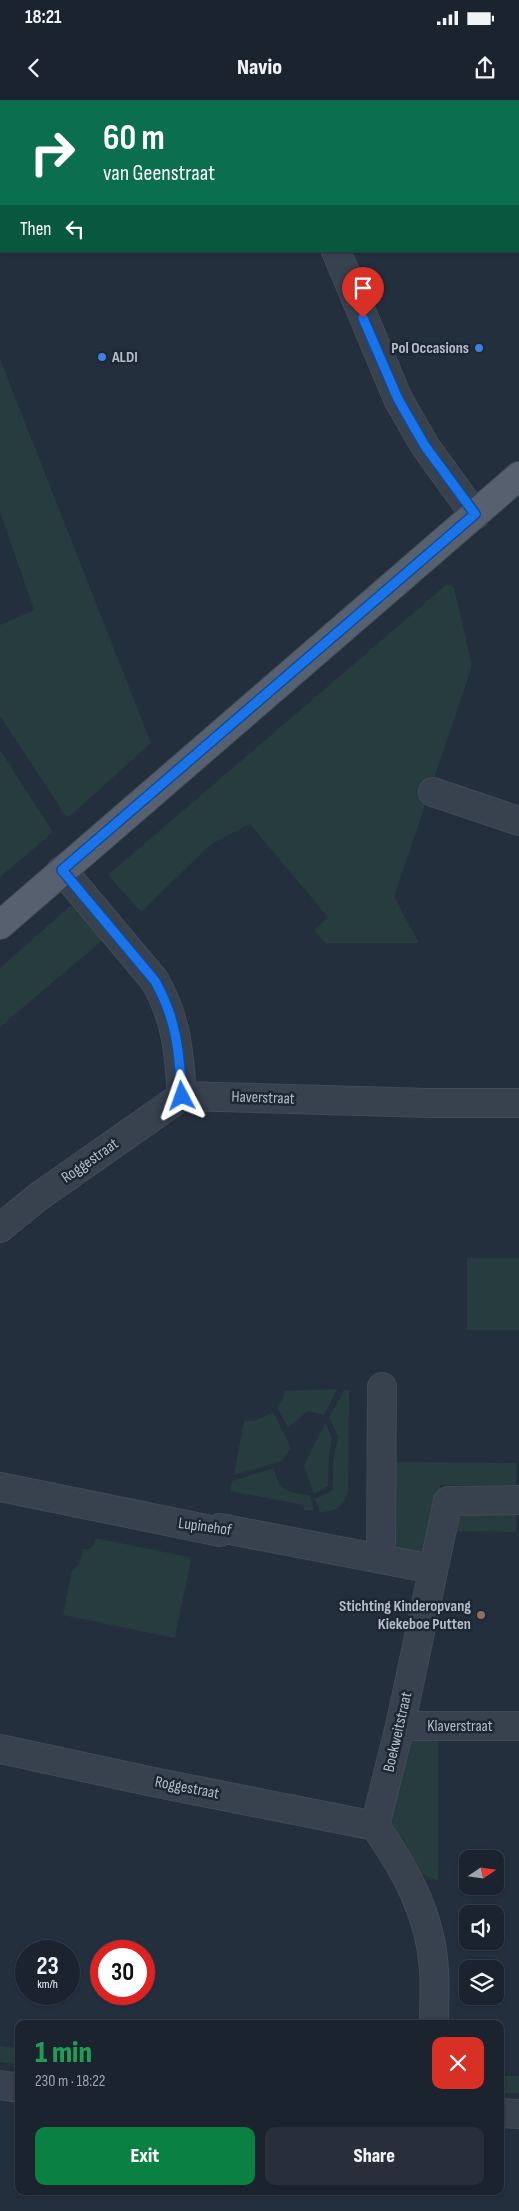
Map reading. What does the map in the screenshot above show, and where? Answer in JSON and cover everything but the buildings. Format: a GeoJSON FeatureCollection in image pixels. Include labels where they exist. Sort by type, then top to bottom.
{"type":"FeatureCollection","features":[{"type":"Feature","properties":{"kind":"main road"},"geometry":{"type":"LineString","coordinates":[[0,925],[519,476]]}},
{"type":"Feature","properties":{"kind":"street"},"geometry":{"type":"LineString","coordinates":[[336,252],[398,399],[425,446],[475,514]]}},
{"type":"Feature","properties":{"kind":"street"},"geometry":{"type":"LineString","coordinates":[[433,792],[519,821]]}},
{"type":"Feature","properties":{"kind":"street"},"geometry":{"type":"LineString","coordinates":[[62,870],[155,981],[164,997],[174,1021],[179,1046],[182,1096]]}},
{"type":"Feature","properties":{"kind":"street","name":"Haverstraat"},"geometry":{"type":"LineString","coordinates":[[182,1096],[430,1103],[519,1103]]}},
{"type":"Feature","properties":{"kind":"street","name":"Roggestraat"},"geometry":{"type":"LineString","coordinates":[[0,1228],[38,1197],[182,1096]]}},
{"type":"Feature","properties":{"kind":"street"},"geometry":{"type":"LineString","coordinates":[[381,1558],[382,1387]]}},
{"type":"Feature","properties":{"kind":"street","name":"Lupinehof"},"geometry":{"type":"LineString","coordinates":[[0,1487],[220,1532],[220,1528],[433,1569]]}},
{"type":"Feature","properties":{"kind":"street","name":"Boekweitstraat"},"geometry":{"type":"LineString","coordinates":[[374,1826],[400,1726],[448,1501],[519,1500]]}},
{"type":"Feature","properties":{"kind":"street","name":"Klaverstraat"},"geometry":{"type":"LineString","coordinates":[[400,1726],[519,1726]]}},
{"type":"Feature","properties":{"kind":"street","name":"Roggestraat"},"geometry":{"type":"LineString","coordinates":[[0,1749],[374,1826]]}},
{"type":"Feature","properties":{"kind":"street"},"geometry":{"type":"LineString","coordinates":[[374,1826],[406,1875],[425,1921],[434,1969],[434,2020]]}},
{"type":"Feature","properties":{"kind":"street"},"geometry":{"type":"LineString","coordinates":[[0,2085],[15,2087]]}},
{"type":"Feature","properties":{"kind":"street"},"geometry":{"type":"LineString","coordinates":[[504,2113],[519,2114]]}},
{"type":"Feature","properties":{"kind":"green space"},"geometry":{"type":"Polygon","coordinates":[[[0,359],[151,743],[69,817],[65,815],[0,716],[0,625],[34,610],[0,512],[0,359]]]}},
{"type":"Feature","properties":{"kind":"green space"},"geometry":{"type":"Polygon","coordinates":[[[446,585],[454,588],[471,661],[471,669],[394,897],[419,943],[325,943],[314,930],[328,917],[250,824],[211,844],[141,912],[108,875],[446,585]]]}},
{"type":"Feature","properties":{"kind":"green space"},"geometry":{"type":"Polygon","coordinates":[[[0,750],[53,832],[0,877],[0,750]]]}},
{"type":"Feature","properties":{"kind":"green space"},"geometry":{"type":"Polygon","coordinates":[[[70,906],[79,910],[105,938],[0,1027],[0,968],[70,906]]]}},
{"type":"Feature","properties":{"kind":"green space"},"geometry":{"type":"Polygon","coordinates":[[[467,1258],[519,1258],[519,1330],[467,1330],[467,1258]]]}},
{"type":"Feature","properties":{"kind":"green space"},"geometry":{"type":"Polygon","coordinates":[[[337,1389],[324,1415],[308,1411],[288,1428],[277,1407],[285,1391],[337,1389]]]}},
{"type":"Feature","properties":{"kind":"green space"},"geometry":{"type":"Polygon","coordinates":[[[344,1390],[349,1390],[348,1491],[344,1501],[338,1507],[330,1511],[320,1512],[315,1499],[333,1490],[333,1462],[338,1436],[329,1418],[344,1390]]]}},
{"type":"Feature","properties":{"kind":"green space"},"geometry":{"type":"Polygon","coordinates":[[[273,1412],[291,1448],[282,1461],[234,1475],[244,1421],[257,1420],[273,1412]]]}},
{"type":"Feature","properties":{"kind":"green space"},"geometry":{"type":"Polygon","coordinates":[[[325,1423],[332,1437],[328,1486],[314,1494],[304,1466],[325,1423]]]}},
{"type":"Feature","properties":{"kind":"green space"},"geometry":{"type":"Polygon","coordinates":[[[394,1462],[516,1463],[516,1485],[440,1485],[427,1541],[419,1552],[410,1554],[400,1551],[394,1540],[394,1462]]]}},
{"type":"Feature","properties":{"kind":"green space"},"geometry":{"type":"Polygon","coordinates":[[[274,1468],[278,1482],[285,1489],[290,1492],[310,1495],[314,1511],[304,1510],[303,1505],[230,1491],[232,1481],[274,1468]]]}},
{"type":"Feature","properties":{"kind":"green space"},"geometry":{"type":"Polygon","coordinates":[[[516,1509],[516,1532],[453,1531],[457,1520],[463,1514],[516,1509]]]}},
{"type":"Feature","properties":{"kind":"green space"},"geometry":{"type":"Polygon","coordinates":[[[95,1538],[189,1557],[191,1559],[175,1638],[63,1615],[72,1570],[79,1565],[83,1549],[90,1549],[94,1545],[95,1538]]]}},
{"type":"Feature","properties":{"kind":"green space"},"geometry":{"type":"Polygon","coordinates":[[[416,1739],[438,1739],[438,1881],[418,1873],[388,1822],[410,1743],[416,1739]]]}},
{"type":"Feature","properties":{"kind":"green space"},"geometry":{"type":"Polygon","coordinates":[[[0,2046],[15,2048],[14,2064],[0,2062],[0,2046]]]}},
{"type":"Feature","properties":{"kind":"green space"},"geometry":{"type":"Polygon","coordinates":[[[504,2076],[519,2076],[519,2093],[504,2093],[504,2076]]]}},
{"type":"Feature","properties":{"kind":"place","name":"Pol Occasions"},"geometry":{"type":"Point","coordinates":[479,348]}},
{"type":"Feature","properties":{"kind":"place","name":"ALDI"},"geometry":{"type":"Point","coordinates":[102,357]}},
{"type":"Feature","properties":{"kind":"place","name":"Stichting Kinderopvang Kiekeboe Putten"},"geometry":{"type":"Point","coordinates":[481,1615]}},
{"type":"Feature","properties":{"kind":"route"},"geometry":{"type":"LineString","coordinates":[[182,1096],[179,1046],[174,1021],[164,997],[155,981],[62,870],[475,514],[425,446],[398,399],[363,318]]}}]}
